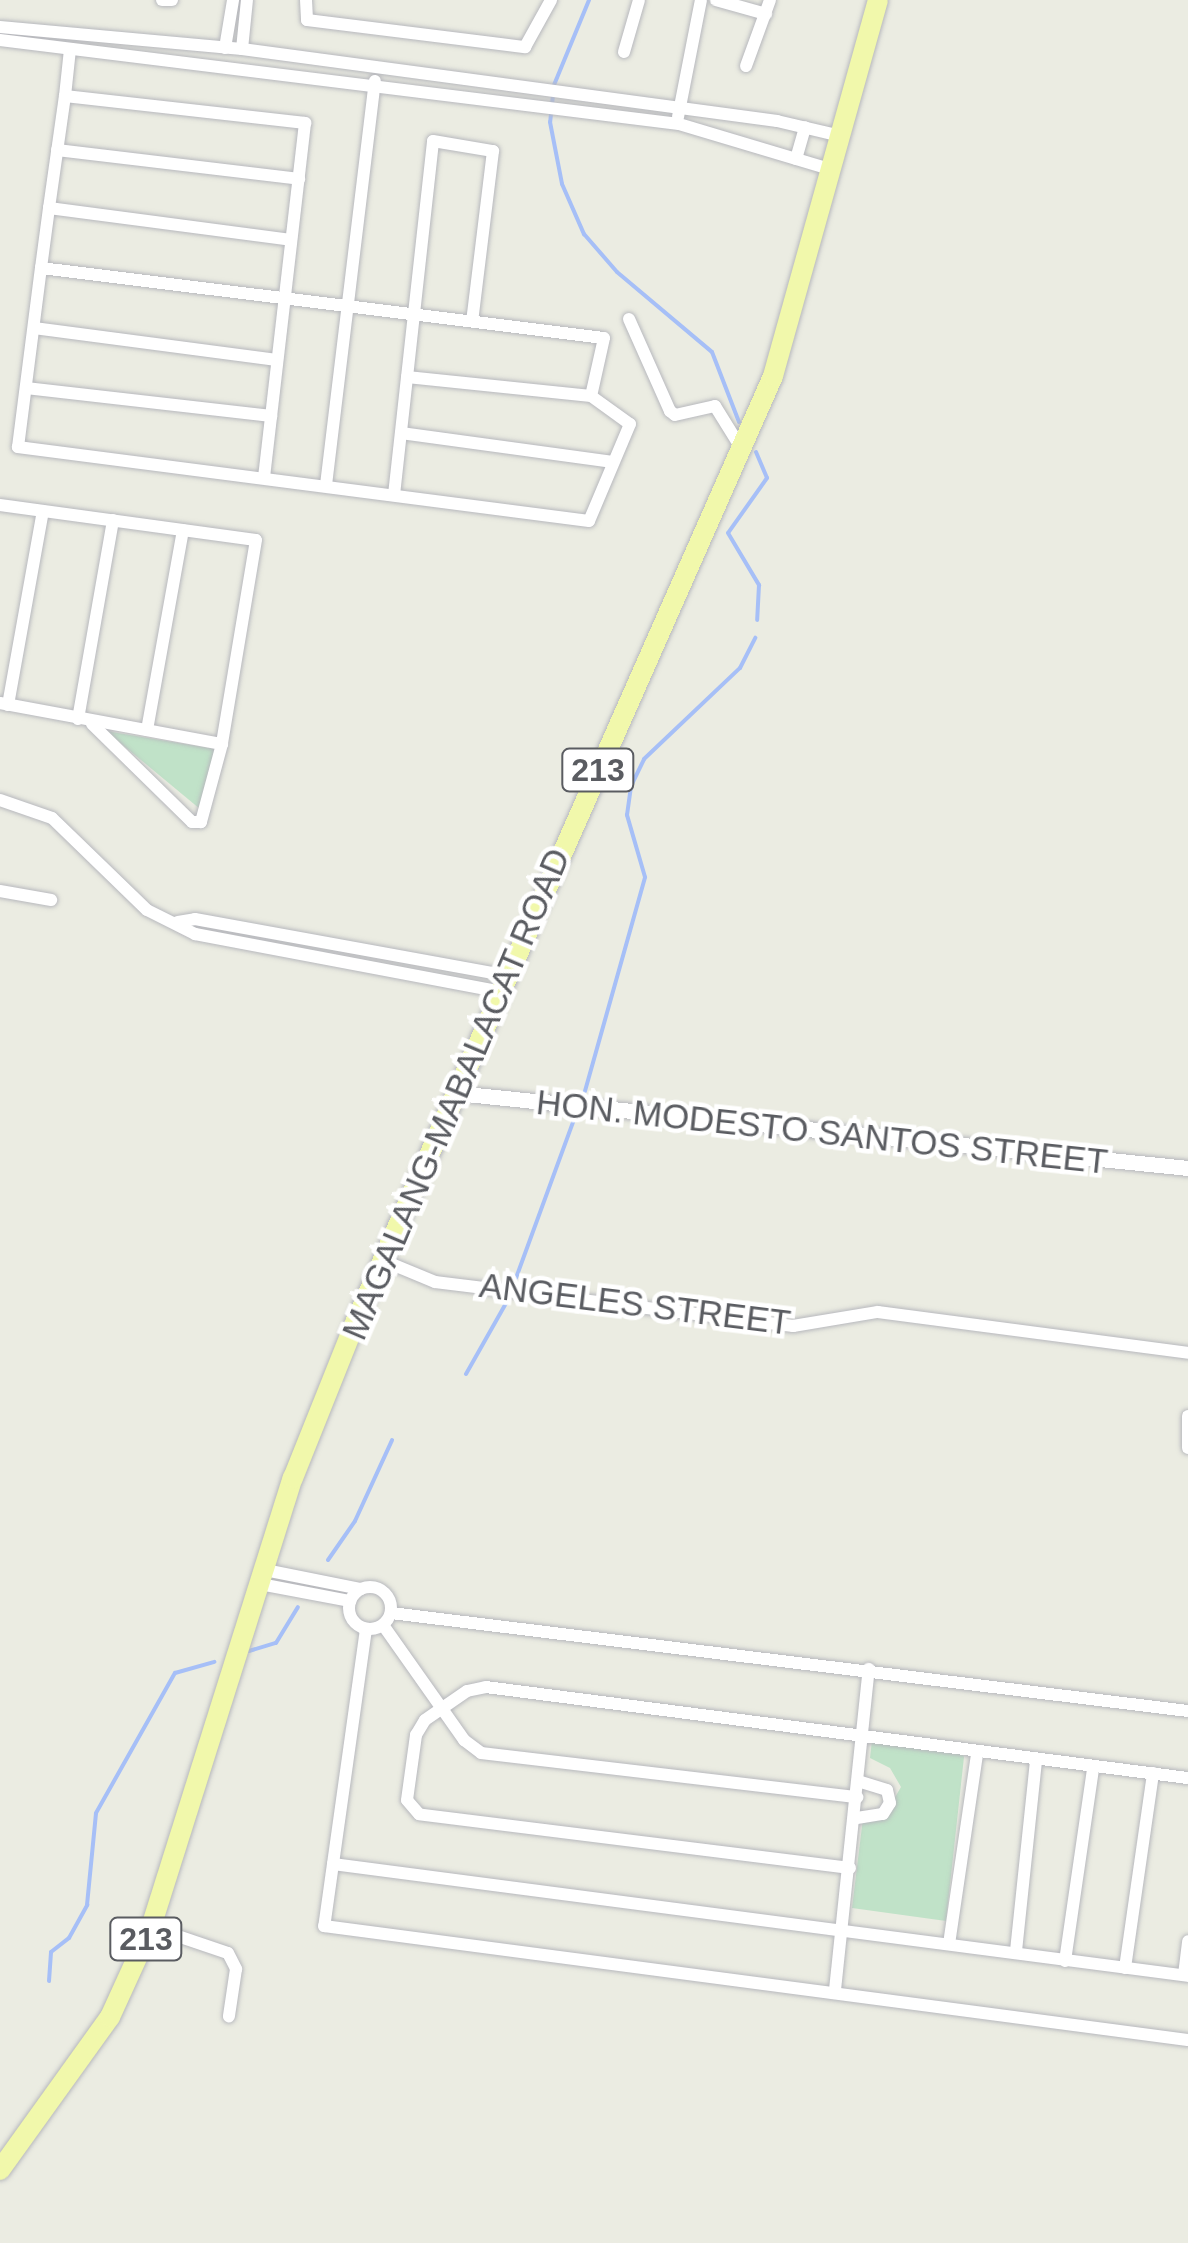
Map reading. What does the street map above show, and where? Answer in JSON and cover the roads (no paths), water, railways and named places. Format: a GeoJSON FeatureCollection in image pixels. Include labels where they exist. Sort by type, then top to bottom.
{"type":"FeatureCollection","features":[{"type":"Feature","properties":{"kind":"main road","name":"MAGALANG-MABALACAT ROAD"},"geometry":{"type":"LineString","coordinates":[[0,2170],[110,2017],[151,1928],[270,1578],[293,1478],[500,983],[773,376],[878,0]]}},
{"type":"Feature","properties":{"kind":"street"},"geometry":{"type":"LineString","coordinates":[[162,0],[172,0]]}},
{"type":"Feature","properties":{"kind":"street"},"geometry":{"type":"LineString","coordinates":[[225,48],[233,0]]}},
{"type":"Feature","properties":{"kind":"street"},"geometry":{"type":"LineString","coordinates":[[242,49],[247,0]]}},
{"type":"Feature","properties":{"kind":"street"},"geometry":{"type":"LineString","coordinates":[[306,0],[307,20],[525,47],[551,0]]}},
{"type":"Feature","properties":{"kind":"street"},"geometry":{"type":"LineString","coordinates":[[624,52],[639,0]]}},
{"type":"Feature","properties":{"kind":"street"},"geometry":{"type":"LineString","coordinates":[[678,118],[700,0]]}},
{"type":"Feature","properties":{"kind":"street"},"geometry":{"type":"LineString","coordinates":[[716,0],[768,7],[746,66]]}},
{"type":"Feature","properties":{"kind":"street"},"geometry":{"type":"LineString","coordinates":[[0,27],[242,49],[548,92],[678,118],[830,169]]}},
{"type":"Feature","properties":{"kind":"street"},"geometry":{"type":"LineString","coordinates":[[0,40],[542,109],[806,127],[841,136]]}},
{"type":"Feature","properties":{"kind":"street"},"geometry":{"type":"LineString","coordinates":[[70,49],[18,448],[264,476],[589,521],[630,424],[591,396],[407,377]]}},
{"type":"Feature","properties":{"kind":"street"},"geometry":{"type":"LineString","coordinates":[[326,485],[377,70]]}},
{"type":"Feature","properties":{"kind":"street"},"geometry":{"type":"LineString","coordinates":[[501,104],[504,86]]}},
{"type":"Feature","properties":{"kind":"street"},"geometry":{"type":"LineString","coordinates":[[66,96],[306,123],[264,476]]}},
{"type":"Feature","properties":{"kind":"street"},"geometry":{"type":"LineString","coordinates":[[796,159],[806,127]]}},
{"type":"Feature","properties":{"kind":"street"},"geometry":{"type":"LineString","coordinates":[[394,495],[433,141],[492,151],[472,321]]}},
{"type":"Feature","properties":{"kind":"street"},"geometry":{"type":"LineString","coordinates":[[58,150],[299,179]]}},
{"type":"Feature","properties":{"kind":"street"},"geometry":{"type":"LineString","coordinates":[[49,208],[292,240]]}},
{"type":"Feature","properties":{"kind":"street"},"geometry":{"type":"LineString","coordinates":[[41,268],[604,338],[591,396]]}},
{"type":"Feature","properties":{"kind":"street"},"geometry":{"type":"LineString","coordinates":[[629,319],[670,411],[676,416],[708,402],[715,406],[740,448]]}},
{"type":"Feature","properties":{"kind":"street"},"geometry":{"type":"LineString","coordinates":[[34,328],[277,360]]}},
{"type":"Feature","properties":{"kind":"street"},"geometry":{"type":"LineString","coordinates":[[26,388],[270,416]]}},
{"type":"Feature","properties":{"kind":"street"},"geometry":{"type":"LineString","coordinates":[[401,433],[614,462]]}},
{"type":"Feature","properties":{"kind":"street"},"geometry":{"type":"LineString","coordinates":[[0,505],[256,540],[222,744],[204,818],[196,824],[92,724]]}},
{"type":"Feature","properties":{"kind":"street"},"geometry":{"type":"LineString","coordinates":[[43,511],[4,704],[92,724],[222,744]]}},
{"type":"Feature","properties":{"kind":"street"},"geometry":{"type":"LineString","coordinates":[[78,719],[113,520]]}},
{"type":"Feature","properties":{"kind":"street"},"geometry":{"type":"LineString","coordinates":[[147,730],[183,530]]}},
{"type":"Feature","properties":{"kind":"street"},"geometry":{"type":"LineString","coordinates":[[0,800],[52,818],[147,910],[178,922],[194,934],[473,986],[500,983]]}},
{"type":"Feature","properties":{"kind":"street"},"geometry":{"type":"LineString","coordinates":[[0,892],[51,900]]}},
{"type":"Feature","properties":{"kind":"street"},"geometry":{"type":"LineString","coordinates":[[178,922],[194,919],[476,970],[500,983]]}},
{"type":"Feature","properties":{"kind":"street"},"geometry":{"type":"LineString","coordinates":[[473,986],[476,970]]}},
{"type":"Feature","properties":{"kind":"street","name":"HON. MODESTO SANTOS STREET"},"geometry":{"type":"LineString","coordinates":[[456,1094],[1188,1168]]}},
{"type":"Feature","properties":{"kind":"street","name":"ANGELES STREET"},"geometry":{"type":"LineString","coordinates":[[382,1260],[434,1282],[794,1326],[878,1312],[1188,1353]]}},
{"type":"Feature","properties":{"kind":"street"},"geometry":{"type":"LineString","coordinates":[[1188,1416],[1188,1448]]}},
{"type":"Feature","properties":{"kind":"street"},"geometry":{"type":"LineString","coordinates":[[270,1578],[380,1590],[387,1619],[442,1710],[481,1753],[857,1797]]}},
{"type":"Feature","properties":{"kind":"street"},"geometry":{"type":"LineString","coordinates":[[270,1578],[350,1601]]}},
{"type":"Feature","properties":{"kind":"street"},"geometry":{"type":"LineString","coordinates":[[361,1589],[350,1601],[350,1616],[366,1629]]}},
{"type":"Feature","properties":{"kind":"street"},"geometry":{"type":"LineString","coordinates":[[366,1629],[387,1619],[869,1668],[1188,1712]]}},
{"type":"Feature","properties":{"kind":"street"},"geometry":{"type":"LineString","coordinates":[[366,1629],[324,1926],[836,1990],[1188,2040]]}},
{"type":"Feature","properties":{"kind":"street"},"geometry":{"type":"LineString","coordinates":[[836,1990],[857,1818],[869,1668]]}},
{"type":"Feature","properties":{"kind":"street"},"geometry":{"type":"LineString","coordinates":[[850,1868],[419,1814],[407,1800],[416,1735],[442,1710],[486,1687],[977,1754],[1188,1778]]}},
{"type":"Feature","properties":{"kind":"street"},"geometry":{"type":"LineString","coordinates":[[949,1944],[977,1754]]}},
{"type":"Feature","properties":{"kind":"street"},"geometry":{"type":"LineString","coordinates":[[1016,1952],[1036,1760]]}},
{"type":"Feature","properties":{"kind":"street"},"geometry":{"type":"LineString","coordinates":[[1065,1961],[1093,1768]]}},
{"type":"Feature","properties":{"kind":"street"},"geometry":{"type":"LineString","coordinates":[[1125,1968],[1154,1773]]}},
{"type":"Feature","properties":{"kind":"street"},"geometry":{"type":"LineString","coordinates":[[857,1818],[882,1814],[890,1802],[887,1790],[860,1782]]}},
{"type":"Feature","properties":{"kind":"street"},"geometry":{"type":"LineString","coordinates":[[333,1864],[842,1927],[1186,1975],[1188,1941]]}},
{"type":"Feature","properties":{"kind":"street"},"geometry":{"type":"LineString","coordinates":[[151,1928],[228,1952],[236,1970],[229,2016]]}},
{"type":"Feature","properties":{"kind":"waterway"},"geometry":{"type":"LineString","coordinates":[[554,85],[589,0]]}},
{"type":"Feature","properties":{"kind":"waterway"},"geometry":{"type":"LineString","coordinates":[[553,95],[550,122],[562,184],[584,234],[617,272],[712,352],[739,422]]}},
{"type":"Feature","properties":{"kind":"waterway"},"geometry":{"type":"LineString","coordinates":[[756,452],[767,478],[728,533],[759,585],[757,620]]}},
{"type":"Feature","properties":{"kind":"waterway"},"geometry":{"type":"LineString","coordinates":[[585,1091],[645,877],[627,815],[631,786],[644,759],[740,668],[755,638]]}},
{"type":"Feature","properties":{"kind":"waterway"},"geometry":{"type":"LineString","coordinates":[[516,1278],[576,1114]]}},
{"type":"Feature","properties":{"kind":"waterway"},"geometry":{"type":"LineString","coordinates":[[466,1374],[509,1298]]}},
{"type":"Feature","properties":{"kind":"waterway"},"geometry":{"type":"LineString","coordinates":[[328,1560],[355,1521],[392,1440]]}},
{"type":"Feature","properties":{"kind":"waterway"},"geometry":{"type":"LineString","coordinates":[[249,1651],[276,1643],[298,1607]]}},
{"type":"Feature","properties":{"kind":"waterway"},"geometry":{"type":"LineString","coordinates":[[49,1981],[51,1952],[69,1938],[87,1905],[96,1813],[175,1673],[214,1662]]}}]}
